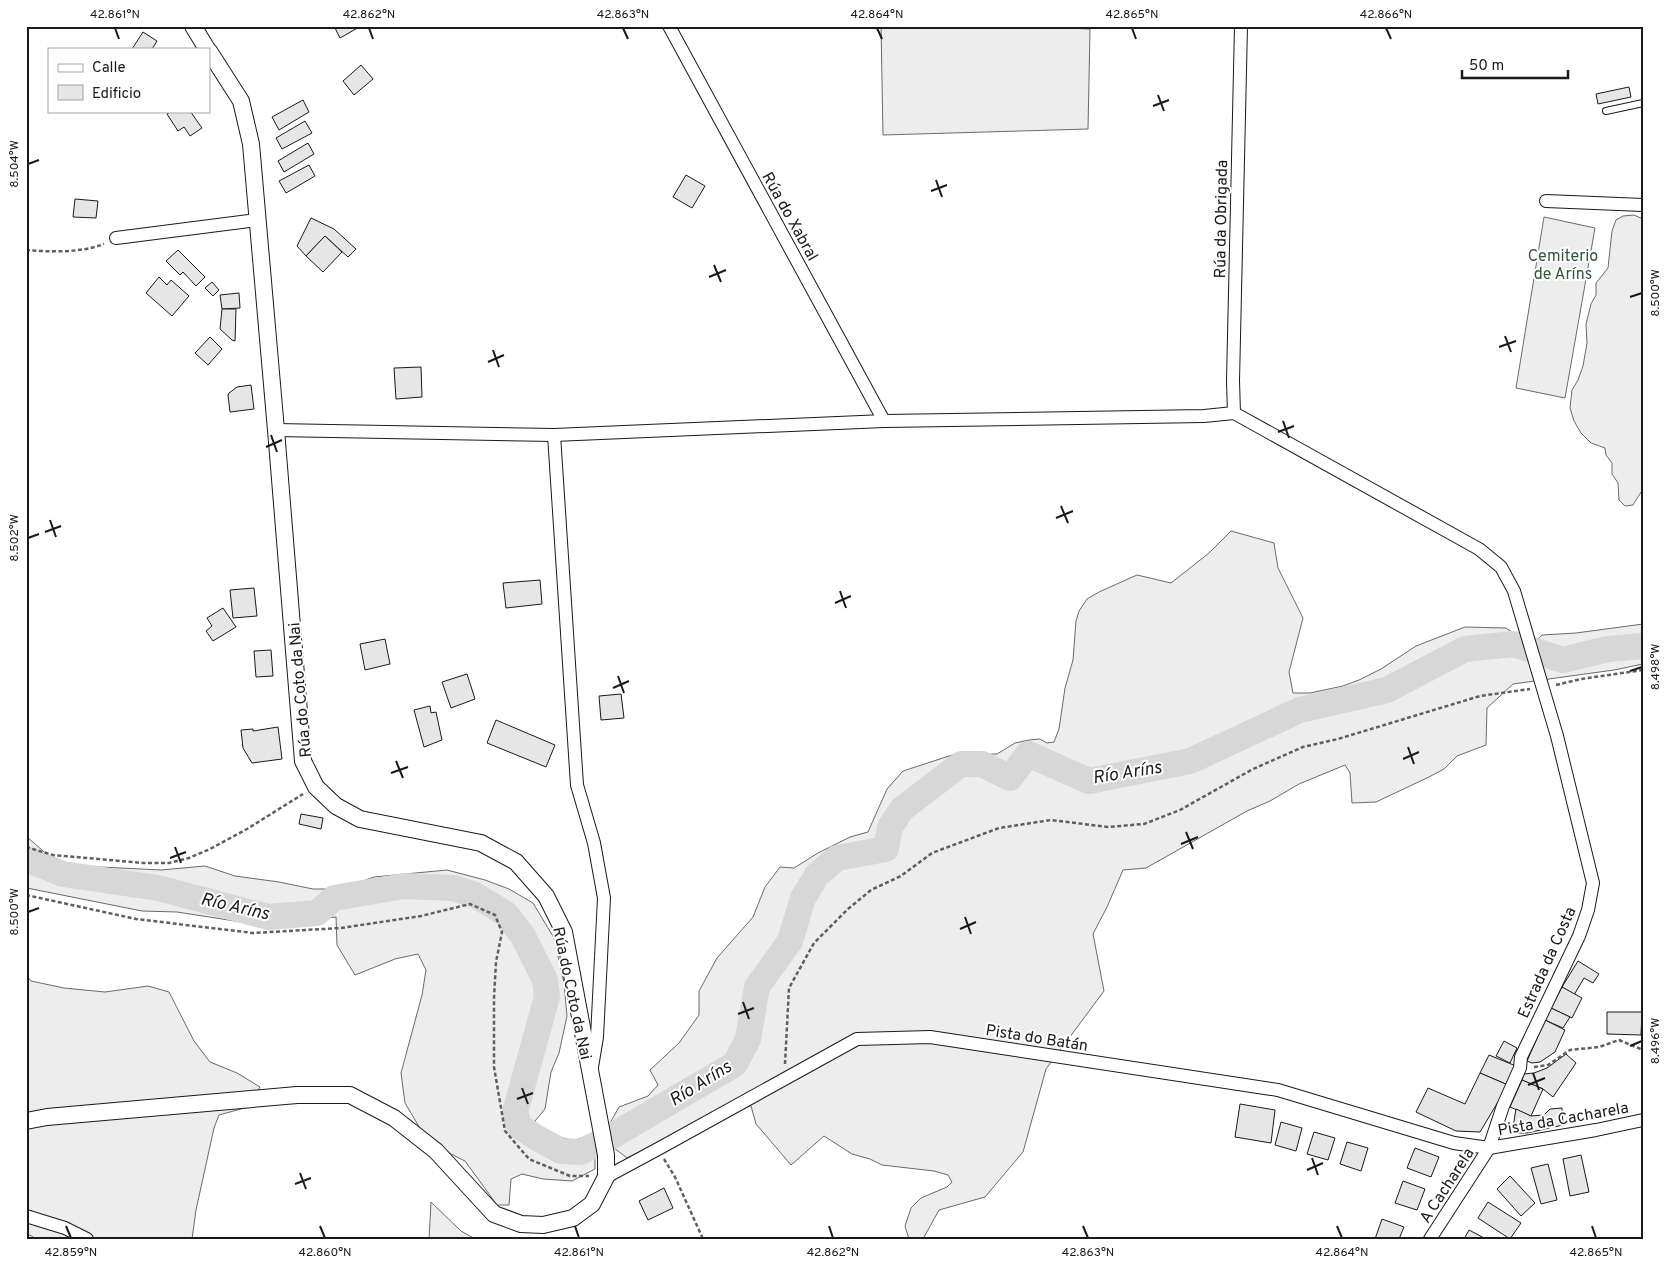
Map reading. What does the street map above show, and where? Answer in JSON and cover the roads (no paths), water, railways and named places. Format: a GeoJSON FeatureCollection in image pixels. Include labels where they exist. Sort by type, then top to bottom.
{"type":"FeatureCollection","features":[{"type":"Feature","properties":{"kind":"street","name":"Rúa do Coto da Nai"},"geometry":{"type":"LineString","coordinates":[[193,26],[207,48]]}},
{"type":"Feature","properties":{"kind":"street","name":"Rúa do Xabral"},"geometry":{"type":"LineString","coordinates":[[669,26],[884,421]]}},
{"type":"Feature","properties":{"kind":"street","name":"Rúa da Obrigada"},"geometry":{"type":"LineString","coordinates":[[1234,413],[1233,381],[1242,26]]}},
{"type":"Feature","properties":{"kind":"street","name":"Rúa do Coto da Nai"},"geometry":{"type":"LineString","coordinates":[[210,53],[241,101],[251,144],[304,761],[316,787],[336,806],[360,819],[481,843],[516,862],[546,896],[564,932],[597,1102],[606,1155],[606,1176]]}},
{"type":"Feature","properties":{"kind":"street"},"geometry":{"type":"LineString","coordinates":[[1546,201],[1643,205]]}},
{"type":"Feature","properties":{"kind":"street"},"geometry":{"type":"LineString","coordinates":[[116,238],[257,220]]}},
{"type":"Feature","properties":{"kind":"street"},"geometry":{"type":"LineString","coordinates":[[276,430],[554,435],[884,421],[1194,416],[1234,413]]}},
{"type":"Feature","properties":{"kind":"street","name":"Estrada da Costa"},"geometry":{"type":"LineString","coordinates":[[1234,413],[1479,550],[1500,567],[1514,591],[1557,736],[1593,883],[1588,910],[1579,936],[1520,1058],[1520,1068],[1502,1106],[1489,1148]]}},
{"type":"Feature","properties":{"kind":"street"},"geometry":{"type":"LineString","coordinates":[[554,435],[577,785],[594,843],[604,898],[597,1037],[591,1075]]}},
{"type":"Feature","properties":{"kind":"street","name":"Pista do Batán"},"geometry":{"type":"LineString","coordinates":[[606,1176],[857,1039],[930,1038],[1278,1090],[1454,1143],[1489,1148]]}},
{"type":"Feature","properties":{"kind":"street"},"geometry":{"type":"LineString","coordinates":[[26,1121],[48,1116],[288,1096],[350,1095],[394,1118],[436,1151],[494,1214],[520,1224],[543,1225],[572,1218],[592,1204],[606,1176]]}},
{"type":"Feature","properties":{"kind":"street","name":"Pista da Cacharela"},"geometry":{"type":"LineString","coordinates":[[1489,1148],[1643,1120]]}},
{"type":"Feature","properties":{"kind":"street","name":"A Cacharela"},"geometry":{"type":"LineString","coordinates":[[1430,1239],[1489,1148]]}},
{"type":"Feature","properties":{"kind":"street"},"geometry":{"type":"LineString","coordinates":[[26,1216],[65,1228],[87,1239]]}},
{"type":"Feature","properties":{"kind":"lane"},"geometry":{"type":"LineString","coordinates":[[1606,112],[1643,103]]}},
{"type":"Feature","properties":{"kind":"waterway","name":"Río Aríns"},"geometry":{"type":"LineString","coordinates":[[26,859],[63,874],[158,888],[268,917],[317,913],[334,898],[404,886],[453,888],[475,895],[506,914],[523,936],[545,980],[547,997],[515,1112],[519,1126],[561,1151],[581,1152],[735,1064],[748,1039],[757,987],[790,941],[803,898],[817,875],[837,858],[886,849],[890,827],[902,809],[961,764],[982,764],[1010,778],[1028,754],[1089,781],[1190,761],[1300,710],[1387,690],[1465,649],[1513,644],[1563,660],[1608,649],[1643,646]]}},
{"type":"Feature","properties":{"kind":"park label","name":"Cemiterio de Aríns"},"geometry":{"type":"Point","coordinates":[1563,264]}}]}
